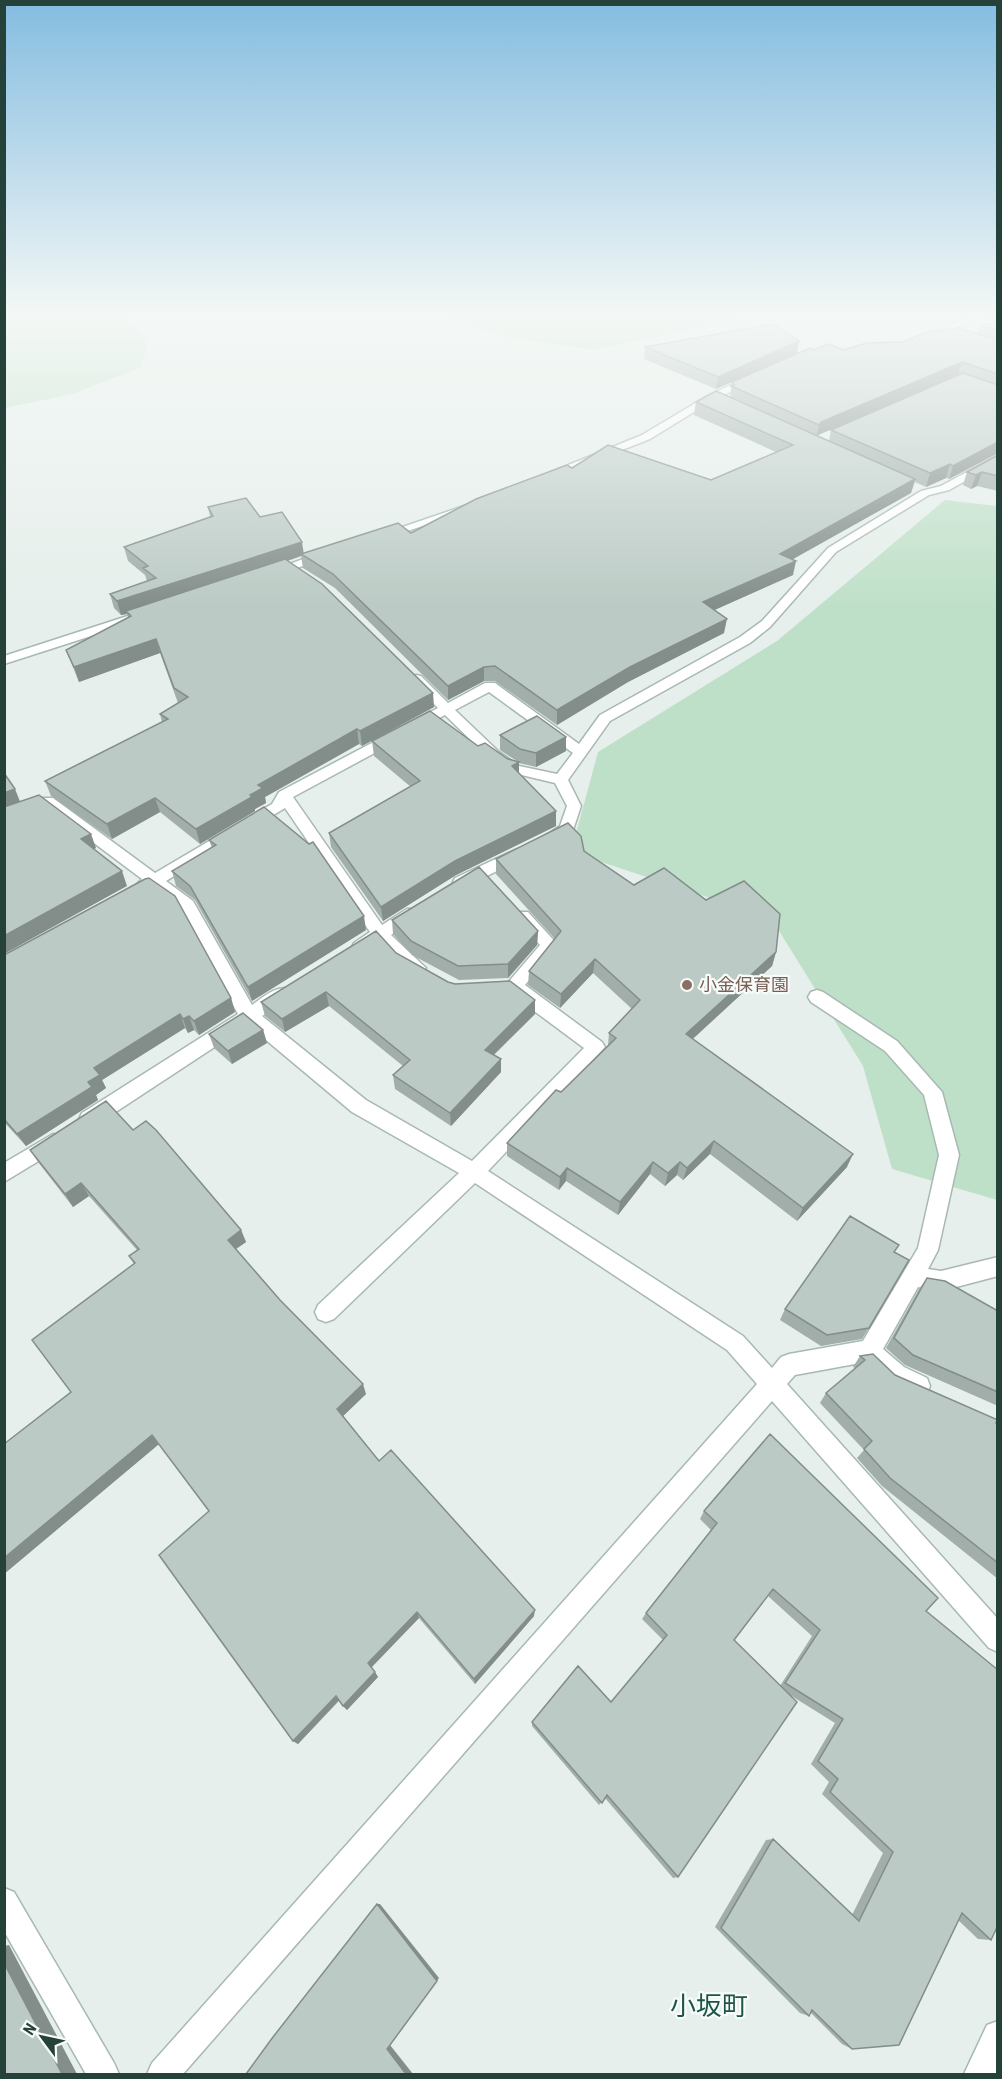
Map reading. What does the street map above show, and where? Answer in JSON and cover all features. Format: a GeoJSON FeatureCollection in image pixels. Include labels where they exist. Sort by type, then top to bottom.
{"type":"FeatureCollection","features":[{"type":"Feature","properties":{"kind":"street"},"geometry":{"type":"LineString","coordinates":[[536,480],[646,437],[691,413]]}},
{"type":"Feature","properties":{"kind":"street"},"geometry":{"type":"LineString","coordinates":[[561,780],[604,718],[745,640],[766,624],[832,550],[920,490],[945,488],[998,458]]}},
{"type":"Feature","properties":{"kind":"street"},"geometry":{"type":"LineString","coordinates":[[367,541],[480,502]]}},
{"type":"Feature","properties":{"kind":"street"},"geometry":{"type":"LineString","coordinates":[[255,578],[334,552]]}},
{"type":"Feature","properties":{"kind":"street"},"geometry":{"type":"LineString","coordinates":[[290,567],[309,580]]}},
{"type":"Feature","properties":{"kind":"street"},"geometry":{"type":"LineString","coordinates":[[4,660],[153,611]]}},
{"type":"Feature","properties":{"kind":"street"},"geometry":{"type":"LineString","coordinates":[[403,666],[494,755],[514,769],[561,780]]}},
{"type":"Feature","properties":{"kind":"street"},"geometry":{"type":"LineString","coordinates":[[134,891],[178,868],[278,807],[284,795],[490,686],[580,752]]}},
{"type":"Feature","properties":{"kind":"street"},"geometry":{"type":"LineString","coordinates":[[445,893],[567,829],[574,806],[561,780]]}},
{"type":"Feature","properties":{"kind":"street"},"geometry":{"type":"LineString","coordinates":[[284,795],[380,934],[405,961],[436,978]]}},
{"type":"Feature","properties":{"kind":"street"},"geometry":{"type":"LineString","coordinates":[[4,818],[48,801],[188,905],[248,1015],[358,1106],[474,1172],[735,1343],[774,1384],[998,1640]]}},
{"type":"Feature","properties":{"kind":"street"},"geometry":{"type":"LineString","coordinates":[[482,872],[497,888]]}},
{"type":"Feature","properties":{"kind":"street"},"geometry":{"type":"LineString","coordinates":[[512,904],[550,945],[514,986]]}},
{"type":"Feature","properties":{"kind":"street"},"geometry":{"type":"LineString","coordinates":[[349,953],[426,905]]}},
{"type":"Feature","properties":{"kind":"street"},"geometry":{"type":"LineString","coordinates":[[4,1174],[299,984]]}},
{"type":"Feature","properties":{"kind":"street"},"geometry":{"type":"LineString","coordinates":[[326,1312],[474,1172],[596,1047],[514,986],[491,987]]}},
{"type":"Feature","properties":{"kind":"street"},"geometry":{"type":"LineString","coordinates":[[817,997],[891,1046],[933,1092],[949,1155],[928,1250],[870,1351]]}},
{"type":"Feature","properties":{"kind":"street"},"geometry":{"type":"LineString","coordinates":[[913,1276],[941,1281],[998,1266]]}},
{"type":"Feature","properties":{"kind":"street"},"geometry":{"type":"LineString","coordinates":[[163,2074],[789,1365],[870,1351]]}},
{"type":"Feature","properties":{"kind":"street"},"geometry":{"type":"LineString","coordinates":[[870,1351],[896,1375],[937,1394]]}},
{"type":"Feature","properties":{"kind":"street"},"geometry":{"type":"LineString","coordinates":[[4,1902],[103,2074]]}},
{"type":"Feature","properties":{"kind":"street"},"geometry":{"type":"LineString","coordinates":[[980,2074],[998,2036]]}},
{"type":"Feature","properties":{"kind":"green space"},"geometry":{"type":"Polygon","coordinates":[[[945,500],[997,506],[997,1200],[892,1169],[863,1066],[771,918],[571,852],[598,752],[777,641],[945,500]]]}},
{"type":"Feature","properties":{"kind":"building"},"geometry":{"type":"Polygon","coordinates":[[[721,413],[766,413],[915,479],[780,554],[796,561],[703,602],[727,619],[630,667],[557,710],[495,666],[484,667],[448,686],[333,574],[301,554],[398,523],[411,533],[476,499],[567,465],[572,468],[608,445],[711,480],[793,445],[721,413]]]}},
{"type":"Feature","properties":{"kind":"building"},"geometry":{"type":"Polygon","coordinates":[[[792,413],[842,413],[819,425],[792,413]]]}},
{"type":"Feature","properties":{"kind":"building"},"geometry":{"type":"Polygon","coordinates":[[[870,413],[998,413],[998,442],[953,466],[950,464],[930,473],[831,430],[870,413]]]}},
{"type":"Feature","properties":{"kind":"building"},"geometry":{"type":"Polygon","coordinates":[[[998,455],[998,476],[982,472],[976,475],[967,472],[998,455]]]}},
{"type":"Feature","properties":{"kind":"building"},"geometry":{"type":"Polygon","coordinates":[[[246,498],[260,517],[282,512],[302,542],[117,601],[110,594],[156,578],[143,568],[148,566],[124,547],[213,516],[208,507],[246,498]]]}},
{"type":"Feature","properties":{"kind":"building"},"geometry":{"type":"Polygon","coordinates":[[[285,559],[322,584],[433,693],[360,731],[357,729],[258,785],[263,788],[250,795],[252,797],[196,829],[155,798],[107,824],[45,781],[168,719],[160,714],[188,697],[174,688],[156,639],[74,667],[66,650],[131,616],[126,611],[285,559]]]}},
{"type":"Feature","properties":{"kind":"building"},"geometry":{"type":"Polygon","coordinates":[[[430,711],[478,746],[485,743],[508,759],[519,762],[512,766],[556,811],[455,861],[381,907],[329,833],[420,781],[372,741],[430,711]]]}},
{"type":"Feature","properties":{"kind":"building"},"geometry":{"type":"Polygon","coordinates":[[[537,716],[566,737],[536,753],[520,749],[500,735],[537,716]]]}},
{"type":"Feature","properties":{"kind":"building"},"geometry":{"type":"Polygon","coordinates":[[[4,773],[15,789],[4,793],[4,773]]]}},
{"type":"Feature","properties":{"kind":"building"},"geometry":{"type":"Polygon","coordinates":[[[39,795],[91,834],[81,839],[122,871],[4,936],[4,807],[39,795]]]}},
{"type":"Feature","properties":{"kind":"building"},"geometry":{"type":"Polygon","coordinates":[[[264,807],[309,844],[313,842],[364,916],[248,987],[190,886],[172,871],[216,845],[209,840],[264,807]]]}},
{"type":"Feature","properties":{"kind":"building"},"geometry":{"type":"Polygon","coordinates":[[[568,823],[581,836],[584,851],[634,885],[664,868],[706,900],[744,881],[780,914],[776,952],[686,1034],[853,1154],[803,1208],[714,1141],[687,1168],[680,1162],[668,1173],[653,1162],[620,1202],[567,1168],[560,1177],[507,1143],[556,1090],[561,1092],[616,1038],[609,1033],[640,1000],[595,959],[561,994],[529,971],[561,931],[496,859],[568,823]]]}},
{"type":"Feature","properties":{"kind":"building"},"geometry":{"type":"Polygon","coordinates":[[[479,867],[538,931],[508,964],[458,966],[411,941],[392,920],[479,867]]]}},
{"type":"Feature","properties":{"kind":"building"},"geometry":{"type":"Polygon","coordinates":[[[149,878],[175,896],[231,998],[194,1021],[189,1016],[183,1019],[180,1014],[94,1068],[100,1075],[88,1082],[92,1087],[17,1134],[4,1119],[4,955],[149,878]]]}},
{"type":"Feature","properties":{"kind":"building"},"geometry":{"type":"Polygon","coordinates":[[[376,931],[396,953],[448,982],[455,984],[510,981],[535,1000],[485,1050],[501,1059],[450,1113],[393,1075],[410,1060],[326,992],[282,1019],[261,1002],[376,931]]]}},
{"type":"Feature","properties":{"kind":"building"},"geometry":{"type":"Polygon","coordinates":[[[243,1013],[263,1030],[228,1051],[209,1034],[243,1013]]]}},
{"type":"Feature","properties":{"kind":"building"},"geometry":{"type":"Polygon","coordinates":[[[106,1101],[133,1130],[146,1121],[156,1130],[241,1230],[228,1240],[280,1300],[363,1384],[337,1409],[379,1461],[391,1450],[535,1610],[474,1679],[417,1612],[368,1663],[375,1672],[343,1706],[336,1696],[293,1741],[159,1555],[209,1511],[152,1435],[4,1558],[4,1444],[71,1392],[32,1340],[135,1263],[129,1256],[139,1249],[81,1183],[65,1194],[30,1150],[106,1101]]]}},
{"type":"Feature","properties":{"kind":"building"},"geometry":{"type":"Polygon","coordinates":[[[850,1216],[899,1245],[894,1252],[909,1260],[869,1328],[827,1335],[785,1309],[850,1216]]]}},
{"type":"Feature","properties":{"kind":"building"},"geometry":{"type":"Polygon","coordinates":[[[927,1278],[945,1281],[998,1311],[998,1392],[913,1355],[894,1338],[927,1278]]]}},
{"type":"Feature","properties":{"kind":"building"},"geometry":{"type":"Polygon","coordinates":[[[873,1354],[895,1375],[998,1420],[996,1423],[998,1424],[998,1563],[890,1478],[864,1449],[872,1441],[826,1393],[865,1360],[860,1356],[873,1354]]]}},
{"type":"Feature","properties":{"kind":"building"},"geometry":{"type":"Polygon","coordinates":[[[770,1434],[938,1598],[926,1611],[998,1670],[998,1925],[991,1940],[962,1913],[899,2045],[852,2049],[812,2010],[809,2016],[721,1928],[773,1839],[859,1921],[893,1852],[830,1792],[838,1779],[818,1761],[843,1719],[785,1683],[820,1630],[773,1589],[734,1640],[797,1702],[678,1877],[607,1795],[602,1803],[532,1722],[578,1666],[611,1702],[667,1635],[646,1613],[717,1523],[704,1511],[770,1434]]]}},
{"type":"Feature","properties":{"kind":"building"},"geometry":{"type":"Polygon","coordinates":[[[377,1904],[437,1981],[387,2049],[406,2074],[246,2074],[273,2037],[377,1904]]]}},
{"type":"Feature","properties":{"kind":"building"},"geometry":{"type":"Polygon","coordinates":[[[4,1963],[62,2074],[4,2074],[4,1963]]]}},
{"type":"Feature","properties":{"kind":"place","name":"小金保育園"},"geometry":{"type":"Point","coordinates":[687,985]}},
{"type":"Feature","properties":{"kind":"district","name":"小坂町"},"geometry":{"type":"Point","coordinates":[709,2006]}}]}
